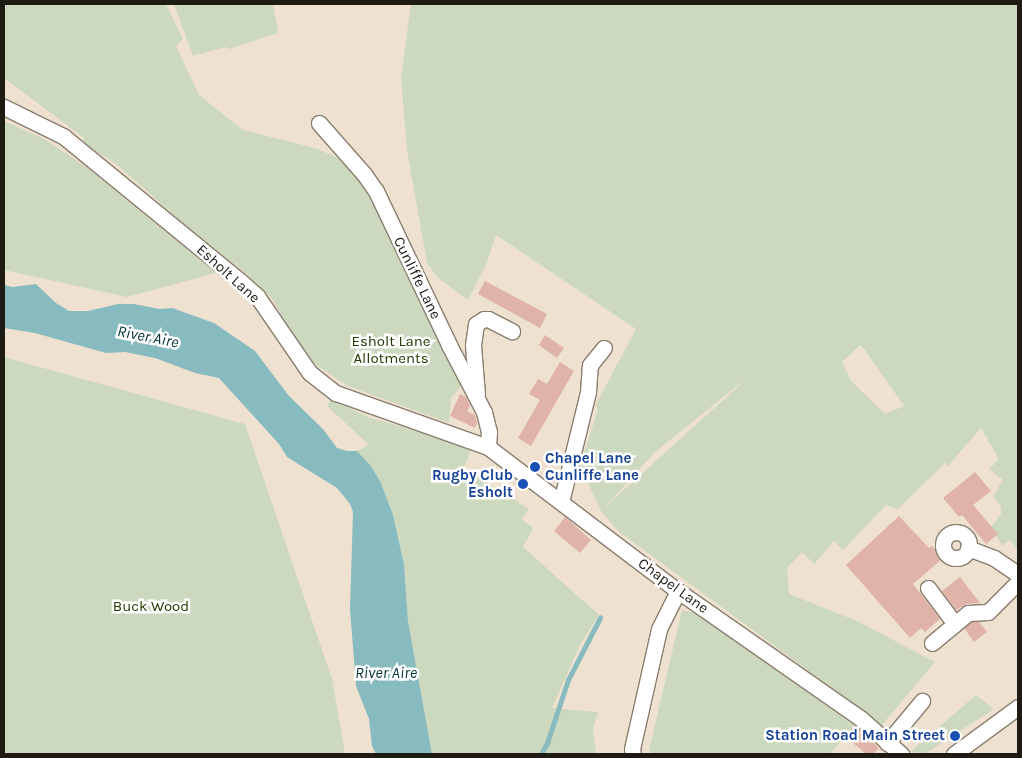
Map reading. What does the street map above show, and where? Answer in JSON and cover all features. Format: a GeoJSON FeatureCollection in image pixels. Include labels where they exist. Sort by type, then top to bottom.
{"type":"FeatureCollection","features":[{"type":"Feature","properties":{"kind":"street","name":"Esholt Lane"},"geometry":{"type":"LineString","coordinates":[[4,107],[63,136],[240,281],[257,296],[310,373],[336,393],[448,433]]}},
{"type":"Feature","properties":{"kind":"street","name":"Cunliffe Lane"},"geometry":{"type":"LineString","coordinates":[[319,123],[364,174],[376,191],[449,345],[478,400],[488,423],[488,447]]}},
{"type":"Feature","properties":{"kind":"street"},"geometry":{"type":"LineString","coordinates":[[478,400],[473,345],[476,324],[484,319],[488,319],[512,331]]}},
{"type":"Feature","properties":{"kind":"street"},"geometry":{"type":"LineString","coordinates":[[561,502],[588,392],[590,365],[604,348]]}},
{"type":"Feature","properties":{"kind":"street","name":"Chapel Lane"},"geometry":{"type":"LineString","coordinates":[[448,433],[488,447],[678,592],[860,718],[892,750]]}},
{"type":"Feature","properties":{"kind":"street"},"geometry":{"type":"LineString","coordinates":[[968,548],[994,558],[1018,574]]}},
{"type":"Feature","properties":{"kind":"street"},"geometry":{"type":"LineString","coordinates":[[932,643],[968,613],[988,612],[1018,582]]}},
{"type":"Feature","properties":{"kind":"street"},"geometry":{"type":"LineString","coordinates":[[928,588],[955,624]]}},
{"type":"Feature","properties":{"kind":"street"},"geometry":{"type":"LineString","coordinates":[[633,754],[632,749],[659,629],[678,592]]}},
{"type":"Feature","properties":{"kind":"street"},"geometry":{"type":"LineString","coordinates":[[892,750],[922,701]]}},
{"type":"Feature","properties":{"kind":"street"},"geometry":{"type":"LineString","coordinates":[[954,754],[1018,707]]}},
{"type":"Feature","properties":{"kind":"green space","name":"Esholt Lane Allotments"},"geometry":{"type":"Polygon","coordinates":[[[4,4],[166,4],[183,39],[176,46],[199,95],[243,130],[315,148],[336,157],[349,168],[360,182],[389,231],[464,383],[451,398],[449,423],[348,386],[313,363],[294,337],[272,299],[247,274],[190,229],[116,164],[84,143],[83,137],[4,78],[4,4]]]}},
{"type":"Feature","properties":{"kind":"green space"},"geometry":{"type":"Polygon","coordinates":[[[174,4],[273,4],[278,33],[230,49],[225,47],[193,56],[174,4]]]}},
{"type":"Feature","properties":{"kind":"green space"},"geometry":{"type":"Polygon","coordinates":[[[411,4],[1018,4],[1018,551],[1010,540],[1002,545],[991,527],[1001,514],[1001,507],[993,496],[1003,480],[989,469],[999,459],[981,428],[948,466],[945,463],[898,509],[886,505],[843,550],[834,541],[814,564],[802,552],[787,568],[789,594],[857,621],[935,662],[882,725],[618,531],[601,511],[582,471],[584,453],[598,409],[595,406],[636,329],[496,235],[486,265],[468,300],[438,278],[427,263],[407,150],[401,77],[411,4]],[[860,345],[842,362],[851,381],[885,414],[904,406],[864,349],[860,345]],[[742,382],[655,452],[606,506],[741,384],[742,382]]]}},
{"type":"Feature","properties":{"kind":"green space"},"geometry":{"type":"Polygon","coordinates":[[[4,121],[46,140],[86,167],[216,273],[127,297],[4,270],[4,121]]]}},
{"type":"Feature","properties":{"kind":"green space","name":"Buck Wood"},"geometry":{"type":"Polygon","coordinates":[[[4,357],[245,424],[332,679],[345,754],[4,754],[4,357]]]}},
{"type":"Feature","properties":{"kind":"green space"},"geometry":{"type":"Polygon","coordinates":[[[331,399],[368,417],[472,447],[464,468],[529,509],[522,519],[533,528],[523,547],[599,615],[581,643],[552,708],[598,712],[593,729],[596,754],[432,754],[408,621],[404,565],[370,465],[357,451],[369,445],[327,406],[331,399]]]}},
{"type":"Feature","properties":{"kind":"green space"},"geometry":{"type":"Polygon","coordinates":[[[682,610],[695,613],[854,725],[830,754],[652,754],[649,750],[682,610]]]}},
{"type":"Feature","properties":{"kind":"green space"},"geometry":{"type":"Polygon","coordinates":[[[976,695],[994,709],[926,753],[910,752],[976,695]]]}},
{"type":"Feature","properties":{"kind":"water","name":"River Aire"},"geometry":{"type":"Polygon","coordinates":[[[36,284],[56,303],[69,311],[88,311],[118,304],[134,304],[159,309],[172,308],[214,323],[255,351],[289,396],[323,429],[337,448],[357,451],[370,465],[380,481],[393,515],[404,565],[408,621],[432,754],[376,754],[372,746],[369,719],[356,686],[350,609],[353,512],[350,504],[337,488],[287,457],[279,444],[219,378],[195,373],[155,358],[125,352],[106,353],[35,333],[4,328],[4,285],[13,287],[36,284]]]}},
{"type":"Feature","properties":{"kind":"building"},"geometry":{"type":"Polygon","coordinates":[[[485,281],[547,314],[540,328],[478,294],[485,281]]]}},
{"type":"Feature","properties":{"kind":"building"},"geometry":{"type":"Polygon","coordinates":[[[545,335],[564,348],[557,358],[539,345],[545,335]]]}},
{"type":"Feature","properties":{"kind":"building"},"geometry":{"type":"Polygon","coordinates":[[[560,362],[574,371],[531,446],[518,438],[540,400],[529,394],[538,379],[547,384],[560,362]]]}},
{"type":"Feature","properties":{"kind":"building"},"geometry":{"type":"Polygon","coordinates":[[[460,394],[466,397],[470,406],[467,411],[475,415],[477,423],[475,428],[450,416],[460,394]]]}},
{"type":"Feature","properties":{"kind":"building"},"geometry":{"type":"Polygon","coordinates":[[[975,472],[991,491],[973,505],[998,534],[986,544],[962,515],[959,517],[943,498],[975,472]]]}},
{"type":"Feature","properties":{"kind":"building"},"geometry":{"type":"Polygon","coordinates":[[[899,516],[929,548],[932,546],[943,558],[913,584],[940,619],[925,632],[921,628],[910,638],[846,565],[899,516]]]}},
{"type":"Feature","properties":{"kind":"building"},"geometry":{"type":"Polygon","coordinates":[[[565,517],[591,540],[580,553],[554,531],[565,517]]]}},
{"type":"Feature","properties":{"kind":"building"},"geometry":{"type":"Polygon","coordinates":[[[960,577],[980,603],[967,604],[956,610],[942,591],[960,577]]]}},
{"type":"Feature","properties":{"kind":"building"},"geometry":{"type":"Polygon","coordinates":[[[972,622],[979,622],[987,632],[974,642],[964,628],[972,622]]]}},
{"type":"Feature","properties":{"kind":"building"},"geometry":{"type":"Polygon","coordinates":[[[854,725],[879,748],[873,754],[866,754],[845,736],[854,725]]]}},
{"type":"Feature","properties":{"kind":"waterway"},"geometry":{"type":"LineString","coordinates":[[541,754],[547,743],[568,680],[600,618]]}},
{"type":"Feature","properties":{"kind":"place","name":"Chapel Lane Cunliffe Lane"},"geometry":{"type":"Point","coordinates":[535,467]}},
{"type":"Feature","properties":{"kind":"place","name":"Rugby Club Esholt"},"geometry":{"type":"Point","coordinates":[523,484]}},
{"type":"Feature","properties":{"kind":"place","name":"Station Road Main Street"},"geometry":{"type":"Point","coordinates":[955,736]}}]}
